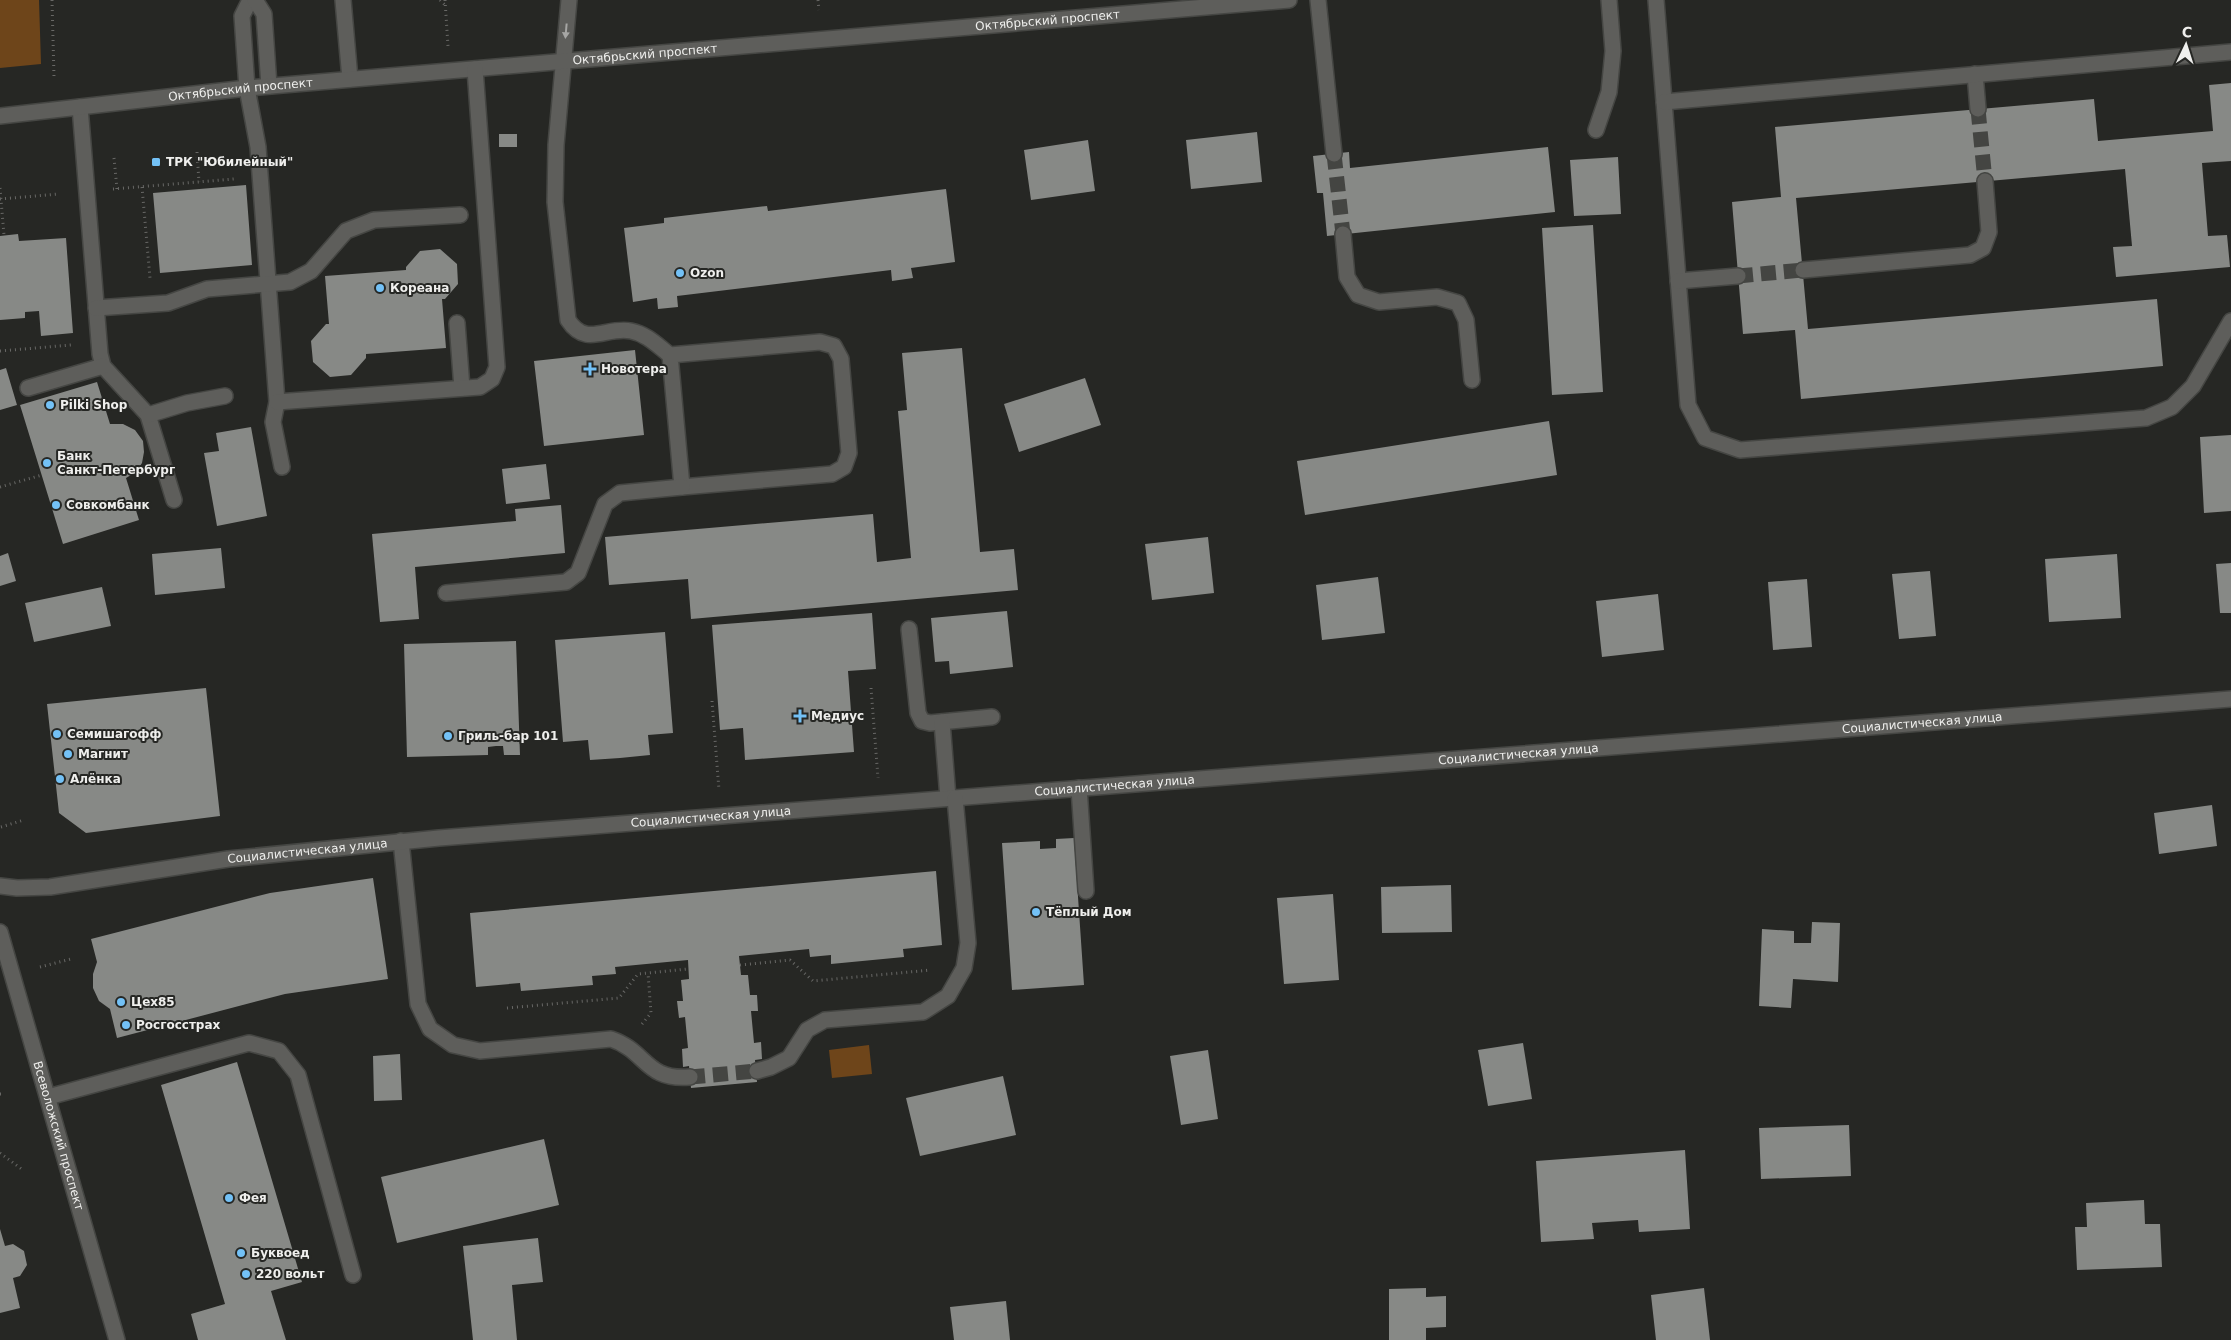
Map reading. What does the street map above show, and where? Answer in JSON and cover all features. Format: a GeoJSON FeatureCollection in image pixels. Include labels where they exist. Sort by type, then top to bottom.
{"type":"FeatureCollection","features":[{"type":"Feature","properties":{"kind":"street"},"geometry":{"type":"LineString","coordinates":[[250,0],[242,16],[247,88],[258,147],[277,402],[273,422],[282,467]]}},
{"type":"Feature","properties":{"kind":"street"},"geometry":{"type":"LineString","coordinates":[[255,0],[264,14],[269,86]]}},
{"type":"Feature","properties":{"kind":"street"},"geometry":{"type":"LineString","coordinates":[[343,0],[350,79]]}},
{"type":"Feature","properties":{"kind":"street"},"geometry":{"type":"LineString","coordinates":[[569,0],[556,145],[555,202],[568,320],[575,331],[587,335],[629,330],[644,334],[670,356],[682,487]]}},
{"type":"Feature","properties":{"kind":"street","name":"Октябрьский проспект"},"geometry":{"type":"LineString","coordinates":[[0,116],[269,86],[1289,0]]}},
{"type":"Feature","properties":{"kind":"street"},"geometry":{"type":"LineString","coordinates":[[1318,0],[1334,154]]}},
{"type":"Feature","properties":{"kind":"street"},"geometry":{"type":"LineString","coordinates":[[1596,130],[1609,92],[1613,51],[1609,0]]}},
{"type":"Feature","properties":{"kind":"street"},"geometry":{"type":"LineString","coordinates":[[1656,0],[1688,405],[1705,438],[1740,450],[2146,418],[2172,407],[2193,386],[2231,321]]}},
{"type":"Feature","properties":{"kind":"street"},"geometry":{"type":"LineString","coordinates":[[1664,102],[2231,52]]}},
{"type":"Feature","properties":{"kind":"street"},"geometry":{"type":"LineString","coordinates":[[277,402],[480,387],[492,380],[497,367],[475,68]]}},
{"type":"Feature","properties":{"kind":"street"},"geometry":{"type":"LineString","coordinates":[[1975,74],[1978,109]]}},
{"type":"Feature","properties":{"kind":"street"},"geometry":{"type":"LineString","coordinates":[[80,107],[99,343],[103,366],[148,415],[174,500]]}},
{"type":"Feature","properties":{"kind":"street"},"geometry":{"type":"LineString","coordinates":[[1803,270],[1970,255],[1983,248],[1989,232],[1984,182]]}},
{"type":"Feature","properties":{"kind":"street"},"geometry":{"type":"LineString","coordinates":[[96,308],[168,303],[207,289],[290,282],[311,271],[346,231],[374,220],[460,215]]}},
{"type":"Feature","properties":{"kind":"street"},"geometry":{"type":"LineString","coordinates":[[1343,234],[1347,277],[1358,295],[1379,302],[1437,296],[1458,303],[1466,320],[1472,380]]}},
{"type":"Feature","properties":{"kind":"street"},"geometry":{"type":"LineString","coordinates":[[1678,281],[1738,276]]}},
{"type":"Feature","properties":{"kind":"street"},"geometry":{"type":"LineString","coordinates":[[457,323],[462,388]]}},
{"type":"Feature","properties":{"kind":"street"},"geometry":{"type":"LineString","coordinates":[[446,593],[566,582],[578,573],[605,504],[620,493],[832,474],[844,466],[849,453],[841,359],[834,346],[820,342],[670,356]]}},
{"type":"Feature","properties":{"kind":"street"},"geometry":{"type":"LineString","coordinates":[[28,388],[103,366]]}},
{"type":"Feature","properties":{"kind":"street"},"geometry":{"type":"LineString","coordinates":[[148,415],[187,403],[225,396]]}},
{"type":"Feature","properties":{"kind":"street"},"geometry":{"type":"LineString","coordinates":[[909,629],[918,713],[922,720],[930,723],[992,717]]}},
{"type":"Feature","properties":{"kind":"street","name":"Социалистическая улица"},"geometry":{"type":"LineString","coordinates":[[0,886],[17,888],[50,887],[228,859],[401,841],[2231,699]]}},
{"type":"Feature","properties":{"kind":"street"},"geometry":{"type":"LineString","coordinates":[[756,1071],[771,1067],[789,1058],[807,1030],[825,1020],[922,1012],[948,996],[964,968],[968,943],[942,722]]}},
{"type":"Feature","properties":{"kind":"street"},"geometry":{"type":"LineString","coordinates":[[1079,788],[1086,891]]}},
{"type":"Feature","properties":{"kind":"street"},"geometry":{"type":"LineString","coordinates":[[401,841],[418,1004],[430,1029],[454,1045],[480,1051],[611,1039],[625,1044],[655,1072],[674,1078],[690,1077]]}},
{"type":"Feature","properties":{"kind":"street","name":"Всеволожский проспект"},"geometry":{"type":"LineString","coordinates":[[0,932],[117,1340]]}},
{"type":"Feature","properties":{"kind":"street"},"geometry":{"type":"LineString","coordinates":[[48,1097],[249,1043],[278,1051],[298,1075],[353,1275]]}},
{"type":"Feature","properties":{"kind":"path"},"geometry":{"type":"LineString","coordinates":[[52,0],[54,77]]}},
{"type":"Feature","properties":{"kind":"path"},"geometry":{"type":"LineString","coordinates":[[440,0],[445,6]]}},
{"type":"Feature","properties":{"kind":"path"},"geometry":{"type":"LineString","coordinates":[[445,0],[450,71]]}},
{"type":"Feature","properties":{"kind":"path"},"geometry":{"type":"LineString","coordinates":[[818,0],[819,10]]}},
{"type":"Feature","properties":{"kind":"path"},"geometry":{"type":"LineString","coordinates":[[197,152],[199,182]]}},
{"type":"Feature","properties":{"kind":"path"},"geometry":{"type":"LineString","coordinates":[[114,158],[117,189]]}},
{"type":"Feature","properties":{"kind":"path"},"geometry":{"type":"LineString","coordinates":[[0,199],[260,177]]}},
{"type":"Feature","properties":{"kind":"path"},"geometry":{"type":"LineString","coordinates":[[142,187],[150,274]]}},
{"type":"Feature","properties":{"kind":"path"},"geometry":{"type":"LineString","coordinates":[[0,188],[4,235]]}},
{"type":"Feature","properties":{"kind":"path"},"geometry":{"type":"LineString","coordinates":[[0,351],[99,343]]}},
{"type":"Feature","properties":{"kind":"path"},"geometry":{"type":"LineString","coordinates":[[0,487],[42,475]]}},
{"type":"Feature","properties":{"kind":"path"},"geometry":{"type":"LineString","coordinates":[[871,688],[880,804]]}},
{"type":"Feature","properties":{"kind":"path"},"geometry":{"type":"LineString","coordinates":[[712,701],[720,816]]}},
{"type":"Feature","properties":{"kind":"path"},"geometry":{"type":"LineString","coordinates":[[2,827],[24,820]]}},
{"type":"Feature","properties":{"kind":"path"},"geometry":{"type":"LineString","coordinates":[[40,967],[70,959]]}},
{"type":"Feature","properties":{"kind":"path"},"geometry":{"type":"LineString","coordinates":[[740,965],[790,960],[813,981],[919,971]]}},
{"type":"Feature","properties":{"kind":"path"},"geometry":{"type":"LineString","coordinates":[[507,1008],[619,998],[638,974],[688,969]]}},
{"type":"Feature","properties":{"kind":"path"},"geometry":{"type":"LineString","coordinates":[[648,973],[650,1000]]}},
{"type":"Feature","properties":{"kind":"path"},"geometry":{"type":"LineString","coordinates":[[0,1153],[23,1170]]}},
{"type":"Feature","properties":{"kind":"shaded area"},"geometry":{"type":"Polygon","coordinates":[[[0,0],[39,0],[41,64],[0,68],[0,0]]]}},
{"type":"Feature","properties":{"kind":"shaded area"},"geometry":{"type":"Polygon","coordinates":[[[869,1045],[872,1074],[832,1078],[829,1050],[869,1045]]]}},
{"type":"Feature","properties":{"kind":"building"},"geometry":{"type":"Polygon","coordinates":[[[2231,83],[2231,161],[2202,163],[2208,236],[2227,235],[2230,267],[2116,277],[2113,247],[2132,246],[2125,169],[1796,198],[1808,329],[2157,299],[2163,366],[1801,399],[1795,330],[1743,334],[1732,202],[1781,197],[1775,127],[2094,99],[2098,141],[2213,131],[2209,85],[2231,83]]]}},
{"type":"Feature","properties":{"kind":"building"},"geometry":{"type":"Polygon","coordinates":[[[1257,132],[1262,182],[1191,189],[1186,140],[1257,132]]]}},
{"type":"Feature","properties":{"kind":"building"},"geometry":{"type":"Polygon","coordinates":[[[499,134],[517,134],[517,147],[499,147],[499,134]]]}},
{"type":"Feature","properties":{"kind":"building"},"geometry":{"type":"Polygon","coordinates":[[[1088,140],[1095,191],[1031,200],[1024,150],[1088,140]]]}},
{"type":"Feature","properties":{"kind":"building"},"geometry":{"type":"Polygon","coordinates":[[[1548,147],[1555,212],[1327,236],[1323,193],[1317,193],[1313,156],[1349,152],[1350,168],[1548,147]]]}},
{"type":"Feature","properties":{"kind":"building"},"geometry":{"type":"Polygon","coordinates":[[[1618,157],[1621,214],[1574,216],[1570,160],[1618,157]]]}},
{"type":"Feature","properties":{"kind":"building"},"geometry":{"type":"Polygon","coordinates":[[[246,185],[252,265],[160,273],[153,193],[246,185]]]}},
{"type":"Feature","properties":{"kind":"building"},"geometry":{"type":"Polygon","coordinates":[[[946,189],[955,262],[911,268],[913,278],[892,281],[891,270],[677,296],[678,307],[658,309],[657,298],[633,302],[624,228],[664,223],[664,218],[767,206],[768,211],[946,189]]]}},
{"type":"Feature","properties":{"kind":"building"},"geometry":{"type":"Polygon","coordinates":[[[1593,225],[1603,392],[1552,395],[1542,228],[1593,225]]]}},
{"type":"Feature","properties":{"kind":"building"},"geometry":{"type":"Polygon","coordinates":[[[18,234],[19,241],[66,238],[73,333],[41,336],[39,311],[25,312],[25,318],[0,320],[0,236],[18,234]]]}},
{"type":"Feature","properties":{"kind":"building"},"geometry":{"type":"Polygon","coordinates":[[[440,249],[457,264],[458,284],[445,299],[442,299],[446,348],[366,354],[366,358],[351,375],[330,377],[313,362],[311,341],[326,324],[329,324],[325,276],[406,270],[406,267],[420,251],[440,249]]]}},
{"type":"Feature","properties":{"kind":"building"},"geometry":{"type":"Polygon","coordinates":[[[962,348],[980,552],[1014,549],[1018,590],[691,619],[688,579],[609,585],[605,537],[873,514],[877,562],[911,558],[898,411],[907,410],[902,353],[962,348]]]}},
{"type":"Feature","properties":{"kind":"building"},"geometry":{"type":"Polygon","coordinates":[[[635,350],[644,435],[544,446],[534,361],[635,350]]]}},
{"type":"Feature","properties":{"kind":"building"},"geometry":{"type":"Polygon","coordinates":[[[6,368],[17,405],[0,410],[0,370],[6,368]]]}},
{"type":"Feature","properties":{"kind":"building"},"geometry":{"type":"Polygon","coordinates":[[[1085,378],[1101,425],[1019,452],[1004,404],[1085,378]]]}},
{"type":"Feature","properties":{"kind":"building"},"geometry":{"type":"Polygon","coordinates":[[[97,382],[110,424],[123,424],[135,430],[143,441],[142,463],[136,472],[126,478],[139,520],[63,544],[20,405],[97,382]]]}},
{"type":"Feature","properties":{"kind":"building"},"geometry":{"type":"Polygon","coordinates":[[[1549,421],[1557,475],[1305,515],[1297,461],[1549,421]]]}},
{"type":"Feature","properties":{"kind":"building"},"geometry":{"type":"Polygon","coordinates":[[[251,427],[267,516],[217,526],[204,453],[219,451],[216,433],[251,427]]]}},
{"type":"Feature","properties":{"kind":"building"},"geometry":{"type":"Polygon","coordinates":[[[2231,435],[2231,511],[2204,513],[2200,437],[2231,435]]]}},
{"type":"Feature","properties":{"kind":"building"},"geometry":{"type":"Polygon","coordinates":[[[546,464],[550,499],[506,504],[502,469],[546,464]]]}},
{"type":"Feature","properties":{"kind":"building"},"geometry":{"type":"Polygon","coordinates":[[[561,505],[565,553],[415,567],[419,619],[380,622],[372,534],[516,521],[515,509],[561,505]]]}},
{"type":"Feature","properties":{"kind":"building"},"geometry":{"type":"Polygon","coordinates":[[[1208,537],[1214,593],[1152,600],[1145,544],[1208,537]]]}},
{"type":"Feature","properties":{"kind":"building"},"geometry":{"type":"Polygon","coordinates":[[[221,548],[225,588],[155,595],[152,554],[221,548]]]}},
{"type":"Feature","properties":{"kind":"building"},"geometry":{"type":"Polygon","coordinates":[[[8,553],[16,581],[0,586],[0,556],[8,553]]]}},
{"type":"Feature","properties":{"kind":"building"},"geometry":{"type":"Polygon","coordinates":[[[2117,554],[2121,618],[2049,622],[2045,559],[2117,554]]]}},
{"type":"Feature","properties":{"kind":"building"},"geometry":{"type":"Polygon","coordinates":[[[2231,563],[2231,613],[2220,613],[2216,564],[2231,563]]]}},
{"type":"Feature","properties":{"kind":"building"},"geometry":{"type":"Polygon","coordinates":[[[1930,571],[1936,636],[1899,639],[1892,574],[1930,571]]]}},
{"type":"Feature","properties":{"kind":"building"},"geometry":{"type":"Polygon","coordinates":[[[1378,577],[1385,633],[1322,640],[1316,585],[1378,577]]]}},
{"type":"Feature","properties":{"kind":"building"},"geometry":{"type":"Polygon","coordinates":[[[1807,579],[1812,647],[1773,650],[1768,582],[1807,579]]]}},
{"type":"Feature","properties":{"kind":"building"},"geometry":{"type":"Polygon","coordinates":[[[102,587],[111,626],[34,642],[25,603],[102,587]]]}},
{"type":"Feature","properties":{"kind":"building"},"geometry":{"type":"Polygon","coordinates":[[[1658,594],[1664,650],[1602,657],[1596,601],[1658,594]]]}},
{"type":"Feature","properties":{"kind":"building"},"geometry":{"type":"Polygon","coordinates":[[[1007,611],[1013,667],[950,674],[949,661],[935,662],[931,618],[1007,611]]]}},
{"type":"Feature","properties":{"kind":"building"},"geometry":{"type":"Polygon","coordinates":[[[872,613],[876,669],[848,671],[854,752],[745,760],[743,728],[720,730],[712,625],[872,613]]]}},
{"type":"Feature","properties":{"kind":"building"},"geometry":{"type":"Polygon","coordinates":[[[665,632],[673,733],[648,735],[650,755],[620,758],[590,760],[588,740],[563,742],[555,640],[665,632]]]}},
{"type":"Feature","properties":{"kind":"building"},"geometry":{"type":"Polygon","coordinates":[[[516,641],[520,755],[504,755],[503,746],[496,746],[488,747],[488,755],[407,757],[404,644],[516,641]]]}},
{"type":"Feature","properties":{"kind":"building"},"geometry":{"type":"Polygon","coordinates":[[[206,688],[220,816],[86,833],[59,813],[47,704],[206,688]]]}},
{"type":"Feature","properties":{"kind":"building"},"geometry":{"type":"Polygon","coordinates":[[[2212,805],[2217,846],[2159,854],[2154,813],[2212,805]]]}},
{"type":"Feature","properties":{"kind":"building"},"geometry":{"type":"Polygon","coordinates":[[[1074,838],[1084,985],[1012,990],[1002,843],[1040,841],[1040,849],[1056,848],[1056,839],[1074,838]]]}},
{"type":"Feature","properties":{"kind":"building"},"geometry":{"type":"Polygon","coordinates":[[[936,871],[942,945],[903,949],[904,957],[831,964],[831,955],[810,957],[809,949],[739,956],[741,975],[748,975],[750,995],[757,995],[758,1011],[751,1011],[754,1043],[761,1042],[762,1059],[755,1060],[757,1082],[691,1088],[689,1066],[683,1067],[682,1049],[688,1048],[685,1017],[679,1018],[677,1001],[683,1001],[681,980],[689,979],[688,960],[615,967],[616,974],[592,976],[593,985],[521,991],[520,983],[476,987],[470,913],[936,871]]]}},
{"type":"Feature","properties":{"kind":"building"},"geometry":{"type":"Polygon","coordinates":[[[373,878],[388,979],[285,994],[117,1038],[110,1009],[99,1001],[93,988],[93,974],[97,962],[91,939],[270,893],[373,878]]]}},
{"type":"Feature","properties":{"kind":"building"},"geometry":{"type":"Polygon","coordinates":[[[1451,885],[1452,932],[1382,933],[1381,887],[1451,885]]]}},
{"type":"Feature","properties":{"kind":"building"},"geometry":{"type":"Polygon","coordinates":[[[1333,894],[1339,980],[1284,984],[1277,898],[1333,894]]]}},
{"type":"Feature","properties":{"kind":"building"},"geometry":{"type":"Polygon","coordinates":[[[1812,922],[1840,923],[1838,982],[1793,979],[1791,1008],[1759,1006],[1762,929],[1794,931],[1794,943],[1811,943],[1812,922]]]}},
{"type":"Feature","properties":{"kind":"building"},"geometry":{"type":"Polygon","coordinates":[[[1523,1043],[1532,1099],[1488,1106],[1478,1050],[1523,1043]]]}},
{"type":"Feature","properties":{"kind":"building"},"geometry":{"type":"Polygon","coordinates":[[[1208,1050],[1218,1119],[1181,1125],[1170,1056],[1208,1050]]]}},
{"type":"Feature","properties":{"kind":"building"},"geometry":{"type":"Polygon","coordinates":[[[400,1054],[402,1100],[374,1101],[373,1056],[400,1054]]]}},
{"type":"Feature","properties":{"kind":"building"},"geometry":{"type":"Polygon","coordinates":[[[237,1062],[302,1282],[271,1291],[286,1340],[198,1340],[191,1314],[225,1304],[161,1085],[237,1062]]]}},
{"type":"Feature","properties":{"kind":"building"},"geometry":{"type":"Polygon","coordinates":[[[1003,1076],[1016,1135],[920,1156],[906,1098],[1003,1076]]]}},
{"type":"Feature","properties":{"kind":"building"},"geometry":{"type":"Polygon","coordinates":[[[1849,1125],[1851,1176],[1761,1179],[1759,1128],[1849,1125]]]}},
{"type":"Feature","properties":{"kind":"building"},"geometry":{"type":"Polygon","coordinates":[[[544,1139],[559,1205],[397,1243],[381,1177],[544,1139]]]}},
{"type":"Feature","properties":{"kind":"building"},"geometry":{"type":"Polygon","coordinates":[[[1685,1150],[1690,1229],[1639,1232],[1638,1220],[1592,1223],[1594,1239],[1541,1242],[1536,1161],[1685,1150]]]}},
{"type":"Feature","properties":{"kind":"building"},"geometry":{"type":"Polygon","coordinates":[[[2144,1200],[2145,1224],[2160,1224],[2162,1267],[2077,1270],[2075,1227],[2087,1227],[2086,1203],[2144,1200]]]}},
{"type":"Feature","properties":{"kind":"building"},"geometry":{"type":"Polygon","coordinates":[[[0,1229],[5,1246],[13,1244],[24,1251],[27,1265],[20,1276],[13,1278],[20,1308],[0,1313],[0,1229]]]}},
{"type":"Feature","properties":{"kind":"building"},"geometry":{"type":"Polygon","coordinates":[[[538,1238],[543,1282],[512,1285],[517,1340],[473,1340],[463,1246],[538,1238]]]}},
{"type":"Feature","properties":{"kind":"building"},"geometry":{"type":"Polygon","coordinates":[[[1426,1288],[1426,1297],[1446,1296],[1446,1327],[1426,1328],[1426,1340],[1389,1340],[1389,1289],[1426,1288]]]}},
{"type":"Feature","properties":{"kind":"building"},"geometry":{"type":"Polygon","coordinates":[[[1704,1288],[1710,1340],[1656,1340],[1651,1295],[1704,1288]]]}},
{"type":"Feature","properties":{"kind":"building"},"geometry":{"type":"Polygon","coordinates":[[[1006,1301],[1010,1340],[954,1340],[950,1307],[1006,1301]]]}},
{"type":"Feature","properties":{"kind":"tunnel"},"geometry":{"type":"LineString","coordinates":[[1978,109],[1985,181]]}},
{"type":"Feature","properties":{"kind":"tunnel"},"geometry":{"type":"LineString","coordinates":[[1334,154],[1343,234]]}},
{"type":"Feature","properties":{"kind":"tunnel"},"geometry":{"type":"LineString","coordinates":[[1738,276],[1803,270]]}},
{"type":"Feature","properties":{"kind":"tunnel"},"geometry":{"type":"LineString","coordinates":[[690,1077],[757,1071]]}},
{"type":"Feature","properties":{"kind":"place","name":"ТРК \"Юбилейный\""},"geometry":{"type":"Point","coordinates":[156,162]}},
{"type":"Feature","properties":{"kind":"place","name":"Ozon"},"geometry":{"type":"Point","coordinates":[680,273]}},
{"type":"Feature","properties":{"kind":"place","name":"Кореана"},"geometry":{"type":"Point","coordinates":[380,288]}},
{"type":"Feature","properties":{"kind":"place","name":"Новотера"},"geometry":{"type":"Point","coordinates":[590,369]}},
{"type":"Feature","properties":{"kind":"place","name":"Pilki Shop"},"geometry":{"type":"Point","coordinates":[50,405]}},
{"type":"Feature","properties":{"kind":"place","name":"Банк Санкт-Петербург"},"geometry":{"type":"Point","coordinates":[47,463]}},
{"type":"Feature","properties":{"kind":"place","name":"Совкомбанк"},"geometry":{"type":"Point","coordinates":[56,505]}},
{"type":"Feature","properties":{"kind":"place","name":"Медиус"},"geometry":{"type":"Point","coordinates":[800,716]}},
{"type":"Feature","properties":{"kind":"place","name":"Семишагофф"},"geometry":{"type":"Point","coordinates":[57,734]}},
{"type":"Feature","properties":{"kind":"place","name":"Гриль-бар 101"},"geometry":{"type":"Point","coordinates":[448,736]}},
{"type":"Feature","properties":{"kind":"place","name":"Магнит"},"geometry":{"type":"Point","coordinates":[68,754]}},
{"type":"Feature","properties":{"kind":"place","name":"Алёнка"},"geometry":{"type":"Point","coordinates":[60,779]}},
{"type":"Feature","properties":{"kind":"place","name":"Тёплый Дом"},"geometry":{"type":"Point","coordinates":[1036,912]}},
{"type":"Feature","properties":{"kind":"place","name":"Цех85"},"geometry":{"type":"Point","coordinates":[121,1002]}},
{"type":"Feature","properties":{"kind":"place","name":"Росгосстрах"},"geometry":{"type":"Point","coordinates":[126,1025]}},
{"type":"Feature","properties":{"kind":"place","name":"Фея"},"geometry":{"type":"Point","coordinates":[229,1198]}},
{"type":"Feature","properties":{"kind":"place","name":"Буквоед"},"geometry":{"type":"Point","coordinates":[241,1253]}},
{"type":"Feature","properties":{"kind":"place","name":"220 вольт"},"geometry":{"type":"Point","coordinates":[246,1274]}}]}
